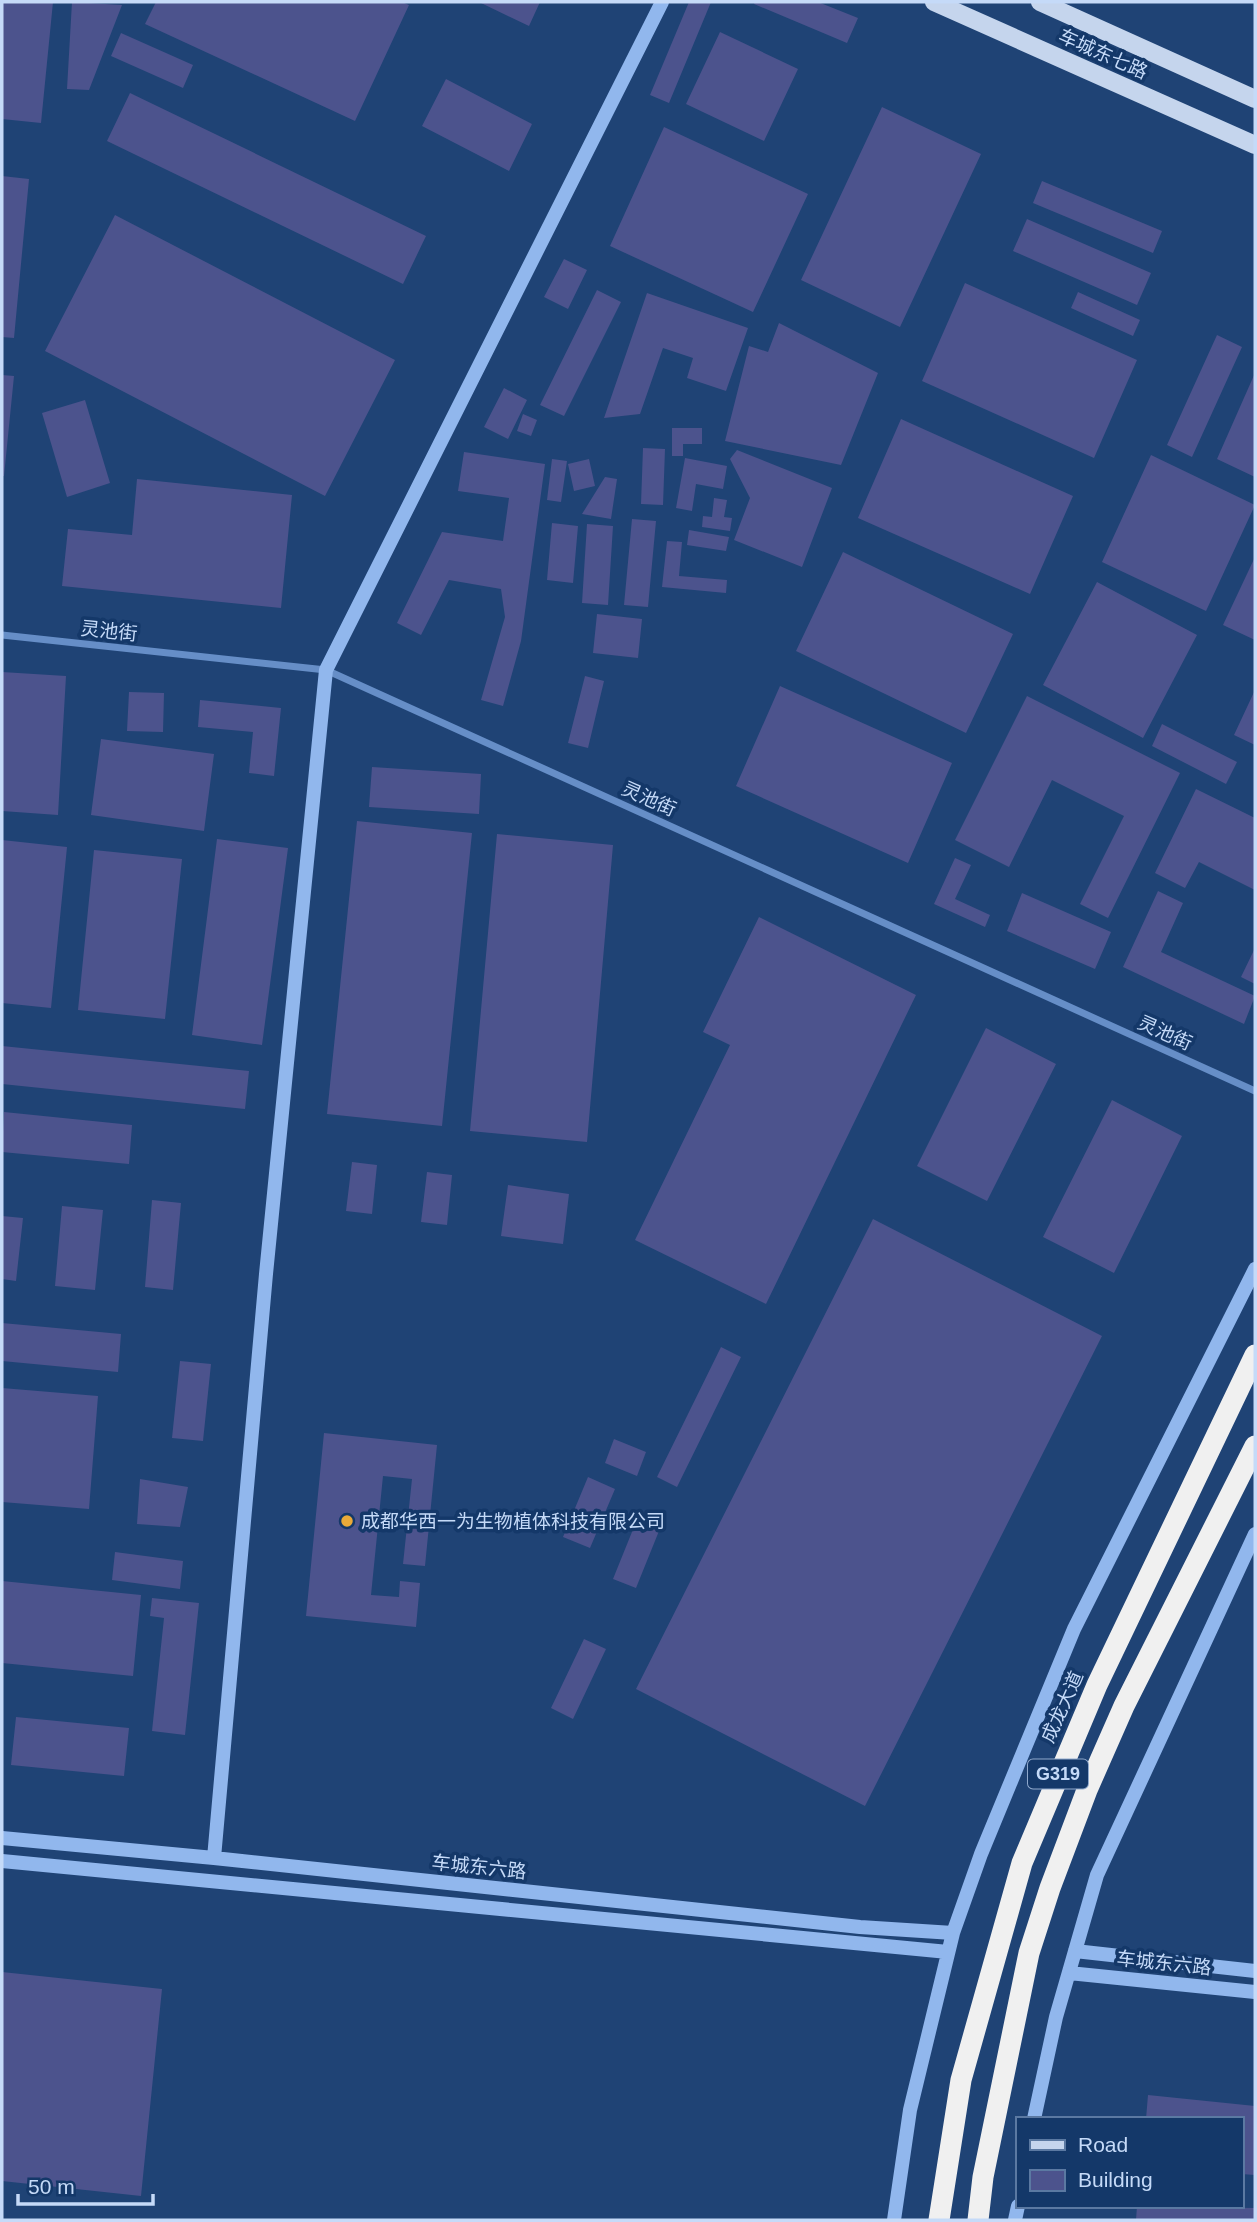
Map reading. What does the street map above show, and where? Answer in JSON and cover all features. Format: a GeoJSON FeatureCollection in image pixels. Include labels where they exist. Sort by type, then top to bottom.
{"type":"FeatureCollection","features":[{"type":"Feature","properties":{"kind":"highway","name":"成龙大道"},"geometry":{"type":"LineString","coordinates":[[939,2220],[961,2080],[1022,1863],[1097,1685],[1255,1354]]}},
{"type":"Feature","properties":{"kind":"highway","name":"G319"},"geometry":{"type":"LineString","coordinates":[[978,2220],[983,2176],[1029,1953],[1050,1888],[1087,1790],[1124,1706],[1255,1446]]}},
{"type":"Feature","properties":{"kind":"main road","name":"车城东七路"},"geometry":{"type":"LineString","coordinates":[[934,2],[1255,145]]}},
{"type":"Feature","properties":{"kind":"main road","name":"车城东七路"},"geometry":{"type":"LineString","coordinates":[[1040,2],[1255,99]]}},
{"type":"Feature","properties":{"kind":"street"},"geometry":{"type":"LineString","coordinates":[[214,1858],[266,1274],[326,670],[662,2]]}},
{"type":"Feature","properties":{"kind":"street","name":"灵池街"},"geometry":{"type":"LineString","coordinates":[[2,635],[326,670],[1255,1091]]}},
{"type":"Feature","properties":{"kind":"street"},"geometry":{"type":"LineString","coordinates":[[894,2220],[910,2110],[953,1933],[981,1854],[1074,1629],[1255,1269]]}},
{"type":"Feature","properties":{"kind":"street"},"geometry":{"type":"LineString","coordinates":[[1034,2117],[1069,1973],[1097,1875],[1255,1534]]}},
{"type":"Feature","properties":{"kind":"street","name":"车城东六路"},"geometry":{"type":"LineString","coordinates":[[2,1838],[860,1927],[953,1933]]}},
{"type":"Feature","properties":{"kind":"street","name":"车城东六路"},"geometry":{"type":"LineString","coordinates":[[2,1861],[948,1952]]}},
{"type":"Feature","properties":{"kind":"street","name":"车城东六路"},"geometry":{"type":"LineString","coordinates":[[1075,1951],[1255,1971]]}},
{"type":"Feature","properties":{"kind":"street","name":"车城东六路"},"geometry":{"type":"LineString","coordinates":[[1069,1973],[1255,1992]]}},
{"type":"Feature","properties":{"kind":"building"},"geometry":{"type":"Polygon","coordinates":[[[2,2],[53,2],[41,123],[2,119],[2,2]]]}},
{"type":"Feature","properties":{"kind":"building"},"geometry":{"type":"Polygon","coordinates":[[[72,2],[122,5],[89,90],[67,89],[72,2]]]}},
{"type":"Feature","properties":{"kind":"building"},"geometry":{"type":"Polygon","coordinates":[[[156,2],[402,2],[409,5],[355,121],[145,24],[156,2]]]}},
{"type":"Feature","properties":{"kind":"building"},"geometry":{"type":"Polygon","coordinates":[[[479,2],[540,2],[529,26],[479,2]]]}},
{"type":"Feature","properties":{"kind":"building"},"geometry":{"type":"Polygon","coordinates":[[[689,2],[711,2],[669,103],[650,95],[689,2]]]}},
{"type":"Feature","properties":{"kind":"building"},"geometry":{"type":"Polygon","coordinates":[[[818,2],[858,18],[847,43],[754,4],[818,2]]]}},
{"type":"Feature","properties":{"kind":"building"},"geometry":{"type":"Polygon","coordinates":[[[720,32],[798,69],[764,141],[686,104],[720,32]]]}},
{"type":"Feature","properties":{"kind":"building"},"geometry":{"type":"Polygon","coordinates":[[[121,33],[193,65],[183,88],[111,56],[121,33]]]}},
{"type":"Feature","properties":{"kind":"building"},"geometry":{"type":"Polygon","coordinates":[[[446,79],[532,124],[509,171],[422,126],[446,79]]]}},
{"type":"Feature","properties":{"kind":"building"},"geometry":{"type":"Polygon","coordinates":[[[130,93],[426,236],[403,284],[107,141],[130,93]]]}},
{"type":"Feature","properties":{"kind":"building"},"geometry":{"type":"Polygon","coordinates":[[[882,107],[981,154],[900,327],[801,280],[882,107]]]}},
{"type":"Feature","properties":{"kind":"building"},"geometry":{"type":"Polygon","coordinates":[[[664,127],[808,194],[753,312],[610,246],[664,127]]]}},
{"type":"Feature","properties":{"kind":"building"},"geometry":{"type":"Polygon","coordinates":[[[2,176],[29,179],[14,338],[2,337],[2,176]]]}},
{"type":"Feature","properties":{"kind":"building"},"geometry":{"type":"Polygon","coordinates":[[[1042,181],[1162,231],[1153,253],[1033,203],[1042,181]]]}},
{"type":"Feature","properties":{"kind":"building"},"geometry":{"type":"Polygon","coordinates":[[[115,215],[395,360],[325,496],[45,351],[115,215]]]}},
{"type":"Feature","properties":{"kind":"building"},"geometry":{"type":"Polygon","coordinates":[[[1027,219],[1151,273],[1137,305],[1013,251],[1027,219]]]}},
{"type":"Feature","properties":{"kind":"building"},"geometry":{"type":"Polygon","coordinates":[[[564,259],[587,270],[568,309],[544,297],[564,259]]]}},
{"type":"Feature","properties":{"kind":"building"},"geometry":{"type":"Polygon","coordinates":[[[965,283],[1137,360],[1094,458],[922,381],[965,283]]]}},
{"type":"Feature","properties":{"kind":"building"},"geometry":{"type":"Polygon","coordinates":[[[597,290],[621,302],[564,416],[540,405],[597,290]]]}},
{"type":"Feature","properties":{"kind":"building"},"geometry":{"type":"Polygon","coordinates":[[[1078,292],[1140,320],[1133,336],[1071,308],[1078,292]]]}},
{"type":"Feature","properties":{"kind":"building"},"geometry":{"type":"Polygon","coordinates":[[[647,293],[748,328],[726,391],[687,378],[693,358],[663,348],[640,414],[604,418],[647,293]]]}},
{"type":"Feature","properties":{"kind":"building"},"geometry":{"type":"Polygon","coordinates":[[[779,323],[878,373],[841,465],[725,441],[749,346],[768,352],[779,323]]]}},
{"type":"Feature","properties":{"kind":"building"},"geometry":{"type":"Polygon","coordinates":[[[1217,335],[1242,347],[1192,457],[1167,445],[1217,335]]]}},
{"type":"Feature","properties":{"kind":"building"},"geometry":{"type":"Polygon","coordinates":[[[1255,373],[1255,477],[1217,459],[1255,373]]]}},
{"type":"Feature","properties":{"kind":"building"},"geometry":{"type":"Polygon","coordinates":[[[2,375],[14,376],[4,476],[2,476],[2,375]]]}},
{"type":"Feature","properties":{"kind":"building"},"geometry":{"type":"Polygon","coordinates":[[[504,388],[527,400],[508,439],[484,427],[504,388]]]}},
{"type":"Feature","properties":{"kind":"building"},"geometry":{"type":"Polygon","coordinates":[[[85,400],[110,483],[67,497],[42,413],[85,400]]]}},
{"type":"Feature","properties":{"kind":"building"},"geometry":{"type":"Polygon","coordinates":[[[523,414],[537,420],[531,436],[517,431],[523,414]]]}},
{"type":"Feature","properties":{"kind":"building"},"geometry":{"type":"Polygon","coordinates":[[[901,419],[1073,496],[1030,594],[858,518],[901,419]]]}},
{"type":"Feature","properties":{"kind":"building"},"geometry":{"type":"Polygon","coordinates":[[[672,428],[702,428],[702,444],[683,444],[683,456],[672,456],[672,428]]]}},
{"type":"Feature","properties":{"kind":"building"},"geometry":{"type":"Polygon","coordinates":[[[643,448],[665,449],[663,505],[641,504],[643,448]]]}},
{"type":"Feature","properties":{"kind":"building"},"geometry":{"type":"Polygon","coordinates":[[[737,450],[832,488],[802,567],[734,540],[750,498],[730,459],[737,450]]]}},
{"type":"Feature","properties":{"kind":"building"},"geometry":{"type":"Polygon","coordinates":[[[464,452],[545,464],[521,641],[503,706],[481,700],[505,617],[501,589],[449,580],[421,635],[397,623],[442,532],[503,541],[509,498],[458,491],[464,452]]]}},
{"type":"Feature","properties":{"kind":"building"},"geometry":{"type":"Polygon","coordinates":[[[1151,455],[1255,505],[1206,611],[1102,562],[1151,455]]]}},
{"type":"Feature","properties":{"kind":"building"},"geometry":{"type":"Polygon","coordinates":[[[685,458],[727,466],[723,489],[696,484],[692,511],[676,508],[685,458]]]}},
{"type":"Feature","properties":{"kind":"building"},"geometry":{"type":"Polygon","coordinates":[[[552,459],[567,461],[561,502],[547,500],[552,459]]]}},
{"type":"Feature","properties":{"kind":"building"},"geometry":{"type":"Polygon","coordinates":[[[589,459],[595,486],[574,491],[568,464],[589,459]]]}},
{"type":"Feature","properties":{"kind":"building"},"geometry":{"type":"Polygon","coordinates":[[[605,477],[617,479],[611,519],[582,514],[605,477]]]}},
{"type":"Feature","properties":{"kind":"building"},"geometry":{"type":"Polygon","coordinates":[[[137,479],[292,495],[281,608],[62,586],[68,529],[132,535],[137,479]]]}},
{"type":"Feature","properties":{"kind":"building"},"geometry":{"type":"Polygon","coordinates":[[[714,498],[727,500],[724,517],[732,518],[730,531],[702,527],[703,516],[712,517],[714,498]]]}},
{"type":"Feature","properties":{"kind":"building"},"geometry":{"type":"Polygon","coordinates":[[[632,519],[656,521],[648,607],[624,605],[632,519]]]}},
{"type":"Feature","properties":{"kind":"building"},"geometry":{"type":"Polygon","coordinates":[[[552,523],[578,526],[573,583],[547,580],[552,523]]]}},
{"type":"Feature","properties":{"kind":"building"},"geometry":{"type":"Polygon","coordinates":[[[587,524],[613,526],[608,605],[582,603],[587,524]]]}},
{"type":"Feature","properties":{"kind":"building"},"geometry":{"type":"Polygon","coordinates":[[[689,530],[729,537],[726,551],[687,545],[689,530]]]}},
{"type":"Feature","properties":{"kind":"building"},"geometry":{"type":"Polygon","coordinates":[[[667,541],[682,542],[679,576],[727,580],[726,593],[662,587],[667,541]]]}},
{"type":"Feature","properties":{"kind":"building"},"geometry":{"type":"Polygon","coordinates":[[[843,552],[1013,634],[966,733],[796,651],[843,552]]]}},
{"type":"Feature","properties":{"kind":"building"},"geometry":{"type":"Polygon","coordinates":[[[1255,557],[1255,640],[1223,625],[1255,557]]]}},
{"type":"Feature","properties":{"kind":"building"},"geometry":{"type":"Polygon","coordinates":[[[1097,582],[1197,635],[1143,738],[1043,685],[1097,582]]]}},
{"type":"Feature","properties":{"kind":"building"},"geometry":{"type":"Polygon","coordinates":[[[597,614],[642,619],[638,658],[593,653],[597,614]]]}},
{"type":"Feature","properties":{"kind":"building"},"geometry":{"type":"Polygon","coordinates":[[[2,672],[66,676],[58,815],[2,811],[2,672]]]}},
{"type":"Feature","properties":{"kind":"building"},"geometry":{"type":"Polygon","coordinates":[[[585,676],[604,681],[588,748],[568,743],[585,676]]]}},
{"type":"Feature","properties":{"kind":"building"},"geometry":{"type":"Polygon","coordinates":[[[780,686],[952,763],[908,863],[736,786],[780,686]]]}},
{"type":"Feature","properties":{"kind":"building"},"geometry":{"type":"Polygon","coordinates":[[[1255,690],[1255,745],[1234,735],[1255,690]]]}},
{"type":"Feature","properties":{"kind":"building"},"geometry":{"type":"Polygon","coordinates":[[[129,692],[164,693],[163,732],[127,731],[129,692]]]}},
{"type":"Feature","properties":{"kind":"building"},"geometry":{"type":"Polygon","coordinates":[[[1027,696],[1180,773],[1108,918],[1080,904],[1124,816],[1052,780],[1009,867],[955,840],[1027,696]]]}},
{"type":"Feature","properties":{"kind":"building"},"geometry":{"type":"Polygon","coordinates":[[[200,700],[281,708],[274,776],[249,773],[253,732],[198,727],[200,700]]]}},
{"type":"Feature","properties":{"kind":"building"},"geometry":{"type":"Polygon","coordinates":[[[1162,724],[1237,762],[1226,784],[1152,746],[1162,724]]]}},
{"type":"Feature","properties":{"kind":"building"},"geometry":{"type":"Polygon","coordinates":[[[101,739],[214,754],[204,831],[91,815],[101,739]]]}},
{"type":"Feature","properties":{"kind":"building"},"geometry":{"type":"Polygon","coordinates":[[[372,767],[481,774],[479,814],[369,807],[372,767]]]}},
{"type":"Feature","properties":{"kind":"building"},"geometry":{"type":"Polygon","coordinates":[[[1196,789],[1255,818],[1255,890],[1199,862],[1185,888],[1155,873],[1196,789]]]}},
{"type":"Feature","properties":{"kind":"building"},"geometry":{"type":"Polygon","coordinates":[[[357,821],[472,833],[442,1126],[327,1114],[357,821]]]}},
{"type":"Feature","properties":{"kind":"building"},"geometry":{"type":"Polygon","coordinates":[[[497,834],[613,845],[587,1142],[470,1131],[497,834]]]}},
{"type":"Feature","properties":{"kind":"building"},"geometry":{"type":"Polygon","coordinates":[[[217,839],[288,848],[262,1045],[192,1035],[217,839]]]}},
{"type":"Feature","properties":{"kind":"building"},"geometry":{"type":"Polygon","coordinates":[[[2,840],[67,847],[51,1008],[2,1003],[2,840]]]}},
{"type":"Feature","properties":{"kind":"building"},"geometry":{"type":"Polygon","coordinates":[[[94,850],[182,859],[165,1019],[78,1010],[94,850]]]}},
{"type":"Feature","properties":{"kind":"building"},"geometry":{"type":"Polygon","coordinates":[[[955,858],[971,865],[955,899],[990,915],[985,927],[934,904],[955,858]]]}},
{"type":"Feature","properties":{"kind":"building"},"geometry":{"type":"Polygon","coordinates":[[[1158,891],[1183,903],[1161,952],[1255,996],[1244,1024],[1123,967],[1158,891]]]}},
{"type":"Feature","properties":{"kind":"building"},"geometry":{"type":"Polygon","coordinates":[[[1022,893],[1111,932],[1095,969],[1007,931],[1022,893]]]}},
{"type":"Feature","properties":{"kind":"building"},"geometry":{"type":"Polygon","coordinates":[[[759,917],[916,995],[766,1304],[635,1240],[730,1045],[703,1032],[759,917]]]}},
{"type":"Feature","properties":{"kind":"building"},"geometry":{"type":"Polygon","coordinates":[[[1255,948],[1255,984],[1241,977],[1255,948]]]}},
{"type":"Feature","properties":{"kind":"building"},"geometry":{"type":"Polygon","coordinates":[[[986,1028],[1056,1064],[987,1201],[917,1166],[986,1028]]]}},
{"type":"Feature","properties":{"kind":"building"},"geometry":{"type":"Polygon","coordinates":[[[2,1046],[249,1071],[245,1109],[2,1084],[2,1046]]]}},
{"type":"Feature","properties":{"kind":"building"},"geometry":{"type":"Polygon","coordinates":[[[1112,1100],[1182,1136],[1114,1273],[1043,1237],[1112,1100]]]}},
{"type":"Feature","properties":{"kind":"building"},"geometry":{"type":"Polygon","coordinates":[[[4,1112],[132,1125],[129,1164],[2,1152],[4,1112]]]}},
{"type":"Feature","properties":{"kind":"building"},"geometry":{"type":"Polygon","coordinates":[[[352,1162],[377,1165],[372,1214],[346,1211],[352,1162]]]}},
{"type":"Feature","properties":{"kind":"building"},"geometry":{"type":"Polygon","coordinates":[[[427,1172],[452,1175],[447,1225],[421,1222],[427,1172]]]}},
{"type":"Feature","properties":{"kind":"building"},"geometry":{"type":"Polygon","coordinates":[[[508,1185],[569,1194],[563,1244],[501,1236],[508,1185]]]}},
{"type":"Feature","properties":{"kind":"building"},"geometry":{"type":"Polygon","coordinates":[[[152,1200],[181,1203],[173,1290],[145,1287],[152,1200]]]}},
{"type":"Feature","properties":{"kind":"building"},"geometry":{"type":"Polygon","coordinates":[[[62,1206],[103,1210],[95,1290],[55,1286],[62,1206]]]}},
{"type":"Feature","properties":{"kind":"building"},"geometry":{"type":"Polygon","coordinates":[[[2,1216],[23,1218],[16,1281],[2,1279],[2,1216]]]}},
{"type":"Feature","properties":{"kind":"building"},"geometry":{"type":"Polygon","coordinates":[[[873,1219],[1102,1336],[865,1806],[636,1689],[873,1219]]]}},
{"type":"Feature","properties":{"kind":"building"},"geometry":{"type":"Polygon","coordinates":[[[2,1323],[121,1334],[118,1372],[2,1361],[2,1323]]]}},
{"type":"Feature","properties":{"kind":"building"},"geometry":{"type":"Polygon","coordinates":[[[721,1347],[741,1357],[677,1487],[657,1477],[721,1347]]]}},
{"type":"Feature","properties":{"kind":"building"},"geometry":{"type":"Polygon","coordinates":[[[180,1361],[211,1364],[203,1441],[172,1438],[180,1361]]]}},
{"type":"Feature","properties":{"kind":"building"},"geometry":{"type":"Polygon","coordinates":[[[2,1388],[98,1396],[89,1509],[2,1502],[2,1388]]]}},
{"type":"Feature","properties":{"kind":"building","name":"成都华西一为生物植体科技有限公司"},"geometry":{"type":"Polygon","coordinates":[[[324,1433],[437,1445],[425,1566],[403,1564],[412,1479],[383,1476],[371,1595],[399,1597],[400,1581],[420,1583],[416,1627],[306,1616],[324,1433]]]}},
{"type":"Feature","properties":{"kind":"building"},"geometry":{"type":"Polygon","coordinates":[[[614,1439],[646,1452],[637,1476],[605,1463],[614,1439]]]}},
{"type":"Feature","properties":{"kind":"building"},"geometry":{"type":"Polygon","coordinates":[[[588,1477],[615,1489],[590,1548],[563,1537],[588,1477]]]}},
{"type":"Feature","properties":{"kind":"building"},"geometry":{"type":"Polygon","coordinates":[[[140,1479],[188,1487],[180,1527],[137,1524],[140,1479]]]}},
{"type":"Feature","properties":{"kind":"building"},"geometry":{"type":"Polygon","coordinates":[[[636,1522],[659,1531],[636,1588],[613,1579],[636,1522]]]}},
{"type":"Feature","properties":{"kind":"building"},"geometry":{"type":"Polygon","coordinates":[[[115,1552],[183,1561],[180,1589],[112,1580],[115,1552]]]}},
{"type":"Feature","properties":{"kind":"building"},"geometry":{"type":"Polygon","coordinates":[[[2,1581],[141,1595],[133,1676],[2,1663],[2,1581]]]}},
{"type":"Feature","properties":{"kind":"building"},"geometry":{"type":"Polygon","coordinates":[[[152,1598],[199,1603],[185,1735],[152,1731],[164,1618],[150,1616],[152,1598]]]}},
{"type":"Feature","properties":{"kind":"building"},"geometry":{"type":"Polygon","coordinates":[[[584,1639],[606,1649],[573,1719],[551,1708],[584,1639]]]}},
{"type":"Feature","properties":{"kind":"building"},"geometry":{"type":"Polygon","coordinates":[[[16,1717],[129,1728],[124,1776],[11,1765],[16,1717]]]}},
{"type":"Feature","properties":{"kind":"building"},"geometry":{"type":"Polygon","coordinates":[[[2,1972],[162,1989],[141,2196],[2,2181],[2,1972]]]}},
{"type":"Feature","properties":{"kind":"building"},"geometry":{"type":"Polygon","coordinates":[[[1148,2095],[1255,2106],[1255,2175],[1243,2174],[1243,2117],[1146,2117],[1148,2095]]]}},
{"type":"Feature","properties":{"kind":"building"},"geometry":{"type":"Polygon","coordinates":[[[1137,2208],[1255,2208],[1255,2220],[1136,2220],[1137,2208]]]}},
{"type":"Feature","properties":{"kind":"place","name":"成都华西一为生物植体科技有限公司"},"geometry":{"type":"Point","coordinates":[347,1521]}}]}
